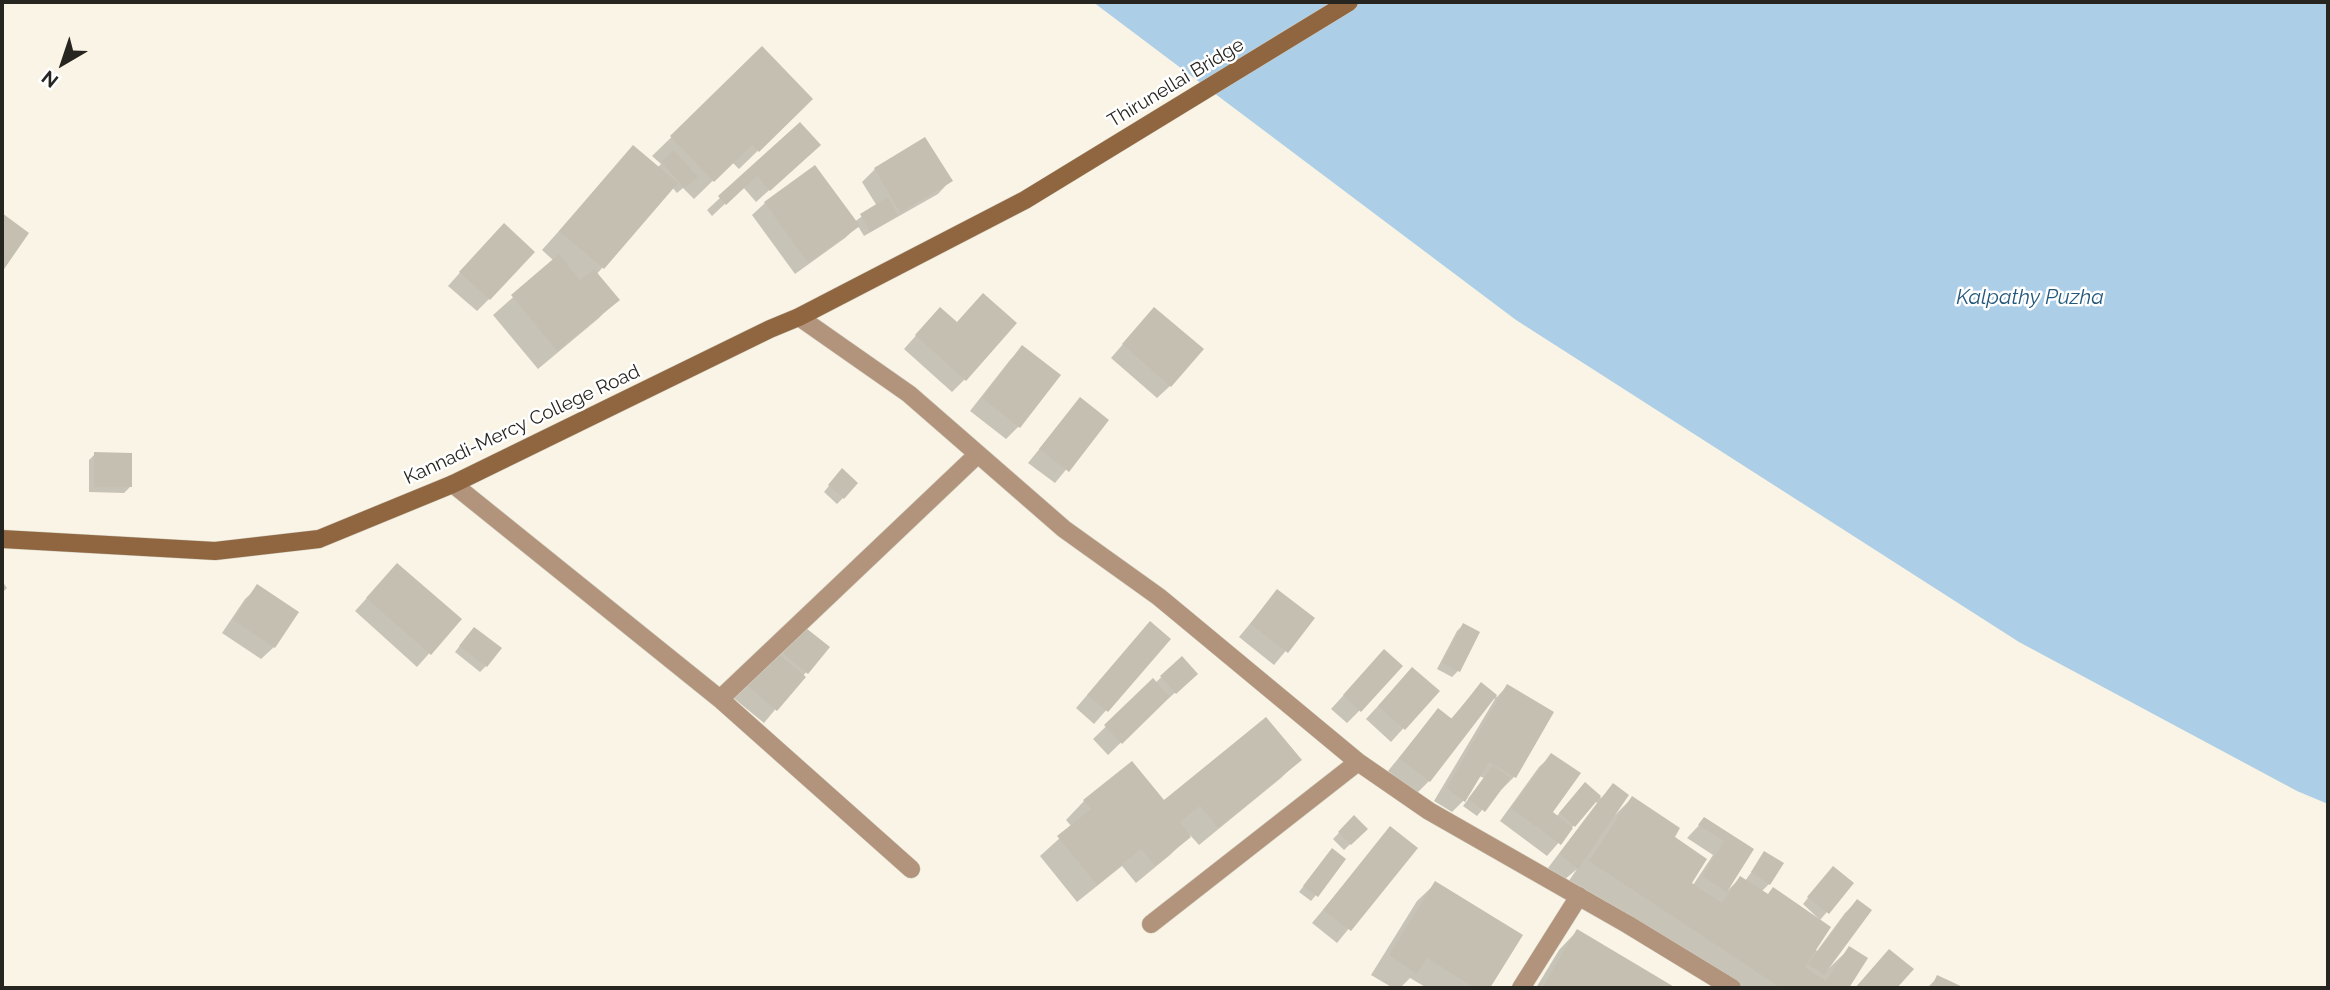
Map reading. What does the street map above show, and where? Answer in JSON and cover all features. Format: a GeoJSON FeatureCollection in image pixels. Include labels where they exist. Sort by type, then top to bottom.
{"type":"FeatureCollection","features":[{"type":"Feature","properties":{"kind":"main road","name":"Thirunellai Bridge"},"geometry":{"type":"LineString","coordinates":[[1025,200],[1349,2]]}},
{"type":"Feature","properties":{"kind":"main road","name":"Kannadi-Mercy College Road"},"geometry":{"type":"LineString","coordinates":[[2,539],[215,551],[319,539],[453,484],[799,317],[1025,200]]}},
{"type":"Feature","properties":{"kind":"street"},"geometry":{"type":"LineString","coordinates":[[799,317],[909,394],[1064,529],[1159,597],[1358,762],[1429,811],[1579,896],[1732,988]]}},
{"type":"Feature","properties":{"kind":"street"},"geometry":{"type":"LineString","coordinates":[[720,699],[978,454]]}},
{"type":"Feature","properties":{"kind":"street"},"geometry":{"type":"LineString","coordinates":[[453,484],[720,699],[911,869]]}},
{"type":"Feature","properties":{"kind":"street"},"geometry":{"type":"LineString","coordinates":[[1151,924],[1358,762]]}},
{"type":"Feature","properties":{"kind":"street"},"geometry":{"type":"LineString","coordinates":[[1521,988],[1579,896]]}},
{"type":"Feature","properties":{"kind":"water","name":"Kalpathy Puzha"},"geometry":{"type":"Polygon","coordinates":[[[1093,2],[2328,2],[2328,804],[2297,791],[2019,642],[1516,320],[1093,2]]]}},
{"type":"Feature","properties":{"kind":"building"},"geometry":{"type":"Polygon","coordinates":[[[762,46],[813,99],[759,152],[752,145],[714,182],[670,136],[762,46]]]}},
{"type":"Feature","properties":{"kind":"building"},"geometry":{"type":"Polygon","coordinates":[[[800,122],[821,145],[770,191],[757,176],[726,205],[718,196],[800,122]]]}},
{"type":"Feature","properties":{"kind":"building"},"geometry":{"type":"Polygon","coordinates":[[[925,137],[953,181],[900,213],[874,168],[925,137]]]}},
{"type":"Feature","properties":{"kind":"building"},"geometry":{"type":"Polygon","coordinates":[[[633,145],[678,183],[604,269],[559,231],[633,145]]]}},
{"type":"Feature","properties":{"kind":"building"},"geometry":{"type":"Polygon","coordinates":[[[674,150],[698,177],[684,188],[661,162],[674,150]]]}},
{"type":"Feature","properties":{"kind":"building"},"geometry":{"type":"Polygon","coordinates":[[[815,165],[860,226],[808,263],[764,202],[815,165]]]}},
{"type":"Feature","properties":{"kind":"building"},"geometry":{"type":"Polygon","coordinates":[[[888,197],[898,215],[870,232],[860,214],[888,197]]]}},
{"type":"Feature","properties":{"kind":"building"},"geometry":{"type":"Polygon","coordinates":[[[2,213],[29,233],[2,272],[2,213]]]}},
{"type":"Feature","properties":{"kind":"building"},"geometry":{"type":"Polygon","coordinates":[[[504,223],[535,252],[490,300],[459,272],[504,223]]]}},
{"type":"Feature","properties":{"kind":"building"},"geometry":{"type":"Polygon","coordinates":[[[559,254],[580,280],[594,269],[620,300],[557,351],[511,295],[559,254]]]}},
{"type":"Feature","properties":{"kind":"building"},"geometry":{"type":"Polygon","coordinates":[[[983,293],[1017,323],[966,381],[915,335],[940,307],[957,322],[983,293]]]}},
{"type":"Feature","properties":{"kind":"building"},"geometry":{"type":"Polygon","coordinates":[[[1154,307],[1204,349],[1171,387],[1122,344],[1154,307]]]}},
{"type":"Feature","properties":{"kind":"building"},"geometry":{"type":"Polygon","coordinates":[[[1022,345],[1061,375],[1020,428],[982,398],[1022,345]]]}},
{"type":"Feature","properties":{"kind":"building"},"geometry":{"type":"Polygon","coordinates":[[[1080,397],[1109,420],[1069,472],[1039,449],[1080,397]]]}},
{"type":"Feature","properties":{"kind":"building"},"geometry":{"type":"Polygon","coordinates":[[[94,452],[132,453],[132,487],[94,487],[94,452]]]}},
{"type":"Feature","properties":{"kind":"building"},"geometry":{"type":"Polygon","coordinates":[[[842,468],[858,483],[844,499],[828,485],[842,468]]]}},
{"type":"Feature","properties":{"kind":"building"},"geometry":{"type":"Polygon","coordinates":[[[397,563],[462,619],[431,655],[366,598],[397,563]]]}},
{"type":"Feature","properties":{"kind":"building"},"geometry":{"type":"Polygon","coordinates":[[[257,584],[299,612],[275,648],[233,620],[257,584]]]}},
{"type":"Feature","properties":{"kind":"building"},"geometry":{"type":"Polygon","coordinates":[[[1277,589],[1315,618],[1288,653],[1250,624],[1277,589]]]}},
{"type":"Feature","properties":{"kind":"building"},"geometry":{"type":"Polygon","coordinates":[[[797,621],[830,647],[808,674],[776,648],[797,621]]]}},
{"type":"Feature","properties":{"kind":"building"},"geometry":{"type":"Polygon","coordinates":[[[1150,621],[1171,639],[1108,712],[1087,695],[1150,621]]]}},
{"type":"Feature","properties":{"kind":"building"},"geometry":{"type":"Polygon","coordinates":[[[1463,623],[1480,632],[1460,672],[1442,663],[1463,623]]]}},
{"type":"Feature","properties":{"kind":"building"},"geometry":{"type":"Polygon","coordinates":[[[474,627],[502,648],[487,667],[459,646],[474,627]]]}},
{"type":"Feature","properties":{"kind":"building"},"geometry":{"type":"Polygon","coordinates":[[[772,648],[806,677],[777,711],[743,682],[772,648]]]}},
{"type":"Feature","properties":{"kind":"building"},"geometry":{"type":"Polygon","coordinates":[[[1384,649],[1403,666],[1361,712],[1343,695],[1384,649]]]}},
{"type":"Feature","properties":{"kind":"building"},"geometry":{"type":"Polygon","coordinates":[[[1182,656],[1198,674],[1176,694],[1160,676],[1182,656]]]}},
{"type":"Feature","properties":{"kind":"building"},"geometry":{"type":"Polygon","coordinates":[[[1412,667],[1440,691],[1405,730],[1378,706],[1412,667]]]}},
{"type":"Feature","properties":{"kind":"building"},"geometry":{"type":"Polygon","coordinates":[[[1153,678],[1170,697],[1122,744],[1104,725],[1153,678]]]}},
{"type":"Feature","properties":{"kind":"building"},"geometry":{"type":"Polygon","coordinates":[[[1481,682],[1497,695],[1430,782],[1399,758],[1438,708],[1452,719],[1481,682]]]}},
{"type":"Feature","properties":{"kind":"building"},"geometry":{"type":"Polygon","coordinates":[[[1507,684],[1554,712],[1516,778],[1489,762],[1465,802],[1446,788],[1507,684]]]}},
{"type":"Feature","properties":{"kind":"building"},"geometry":{"type":"Polygon","coordinates":[[[1266,717],[1302,760],[1218,828],[1200,806],[1180,822],[1191,837],[1155,866],[1141,849],[1097,885],[1057,836],[1091,809],[1083,800],[1132,761],[1164,800],[1266,717]]]}},
{"type":"Feature","properties":{"kind":"building"},"geometry":{"type":"Polygon","coordinates":[[[1551,753],[1581,773],[1553,812],[1573,828],[1561,845],[1511,808],[1551,753]]]}},
{"type":"Feature","properties":{"kind":"building"},"geometry":{"type":"Polygon","coordinates":[[[1493,765],[1510,778],[1485,812],[1468,799],[1493,765]]]}},
{"type":"Feature","properties":{"kind":"building"},"geometry":{"type":"Polygon","coordinates":[[[1585,782],[1601,796],[1575,827],[1559,813],[1585,782]]]}},
{"type":"Feature","properties":{"kind":"building"},"geometry":{"type":"Polygon","coordinates":[[[1613,783],[1629,795],[1578,869],[1559,854],[1613,783]]]}},
{"type":"Feature","properties":{"kind":"building"},"geometry":{"type":"Polygon","coordinates":[[[1632,796],[1680,828],[1675,837],[1707,859],[1692,883],[1722,903],[1740,876],[1768,894],[1773,887],[1831,927],[1805,967],[1826,981],[1849,946],[1868,958],[1849,988],[1781,988],[1589,861],[1632,796]]]}},
{"type":"Feature","properties":{"kind":"building"},"geometry":{"type":"Polygon","coordinates":[[[1354,815],[1368,829],[1351,845],[1338,832],[1354,815]]]}},
{"type":"Feature","properties":{"kind":"building"},"geometry":{"type":"Polygon","coordinates":[[[1704,817],[1754,849],[1727,892],[1702,876],[1724,841],[1698,825],[1704,817]]]}},
{"type":"Feature","properties":{"kind":"building"},"geometry":{"type":"Polygon","coordinates":[[[1390,826],[1418,848],[1351,931],[1323,910],[1390,826]]]}},
{"type":"Feature","properties":{"kind":"building"},"geometry":{"type":"Polygon","coordinates":[[[1332,848],[1346,859],[1318,897],[1303,886],[1332,848]]]}},
{"type":"Feature","properties":{"kind":"building"},"geometry":{"type":"Polygon","coordinates":[[[1764,851],[1784,863],[1770,885],[1751,872],[1764,851]]]}},
{"type":"Feature","properties":{"kind":"building"},"geometry":{"type":"Polygon","coordinates":[[[1833,866],[1854,883],[1829,914],[1807,897],[1833,866]]]}},
{"type":"Feature","properties":{"kind":"building"},"geometry":{"type":"Polygon","coordinates":[[[1435,881],[1523,935],[1490,988],[1475,988],[1427,958],[1417,974],[1389,955],[1435,881]]]}},
{"type":"Feature","properties":{"kind":"building"},"geometry":{"type":"Polygon","coordinates":[[[1857,899],[1872,910],[1824,975],[1808,964],[1857,899]]]}},
{"type":"Feature","properties":{"kind":"building"},"geometry":{"type":"Polygon","coordinates":[[[1577,929],[1676,988],[1542,988],[1577,929]]]}},
{"type":"Feature","properties":{"kind":"building"},"geometry":{"type":"Polygon","coordinates":[[[1889,949],[1914,969],[1897,988],[1855,988],[1889,949]]]}},
{"type":"Feature","properties":{"kind":"building"},"geometry":{"type":"Polygon","coordinates":[[[1937,975],[1965,988],[1931,988],[1937,975]]]}}]}
